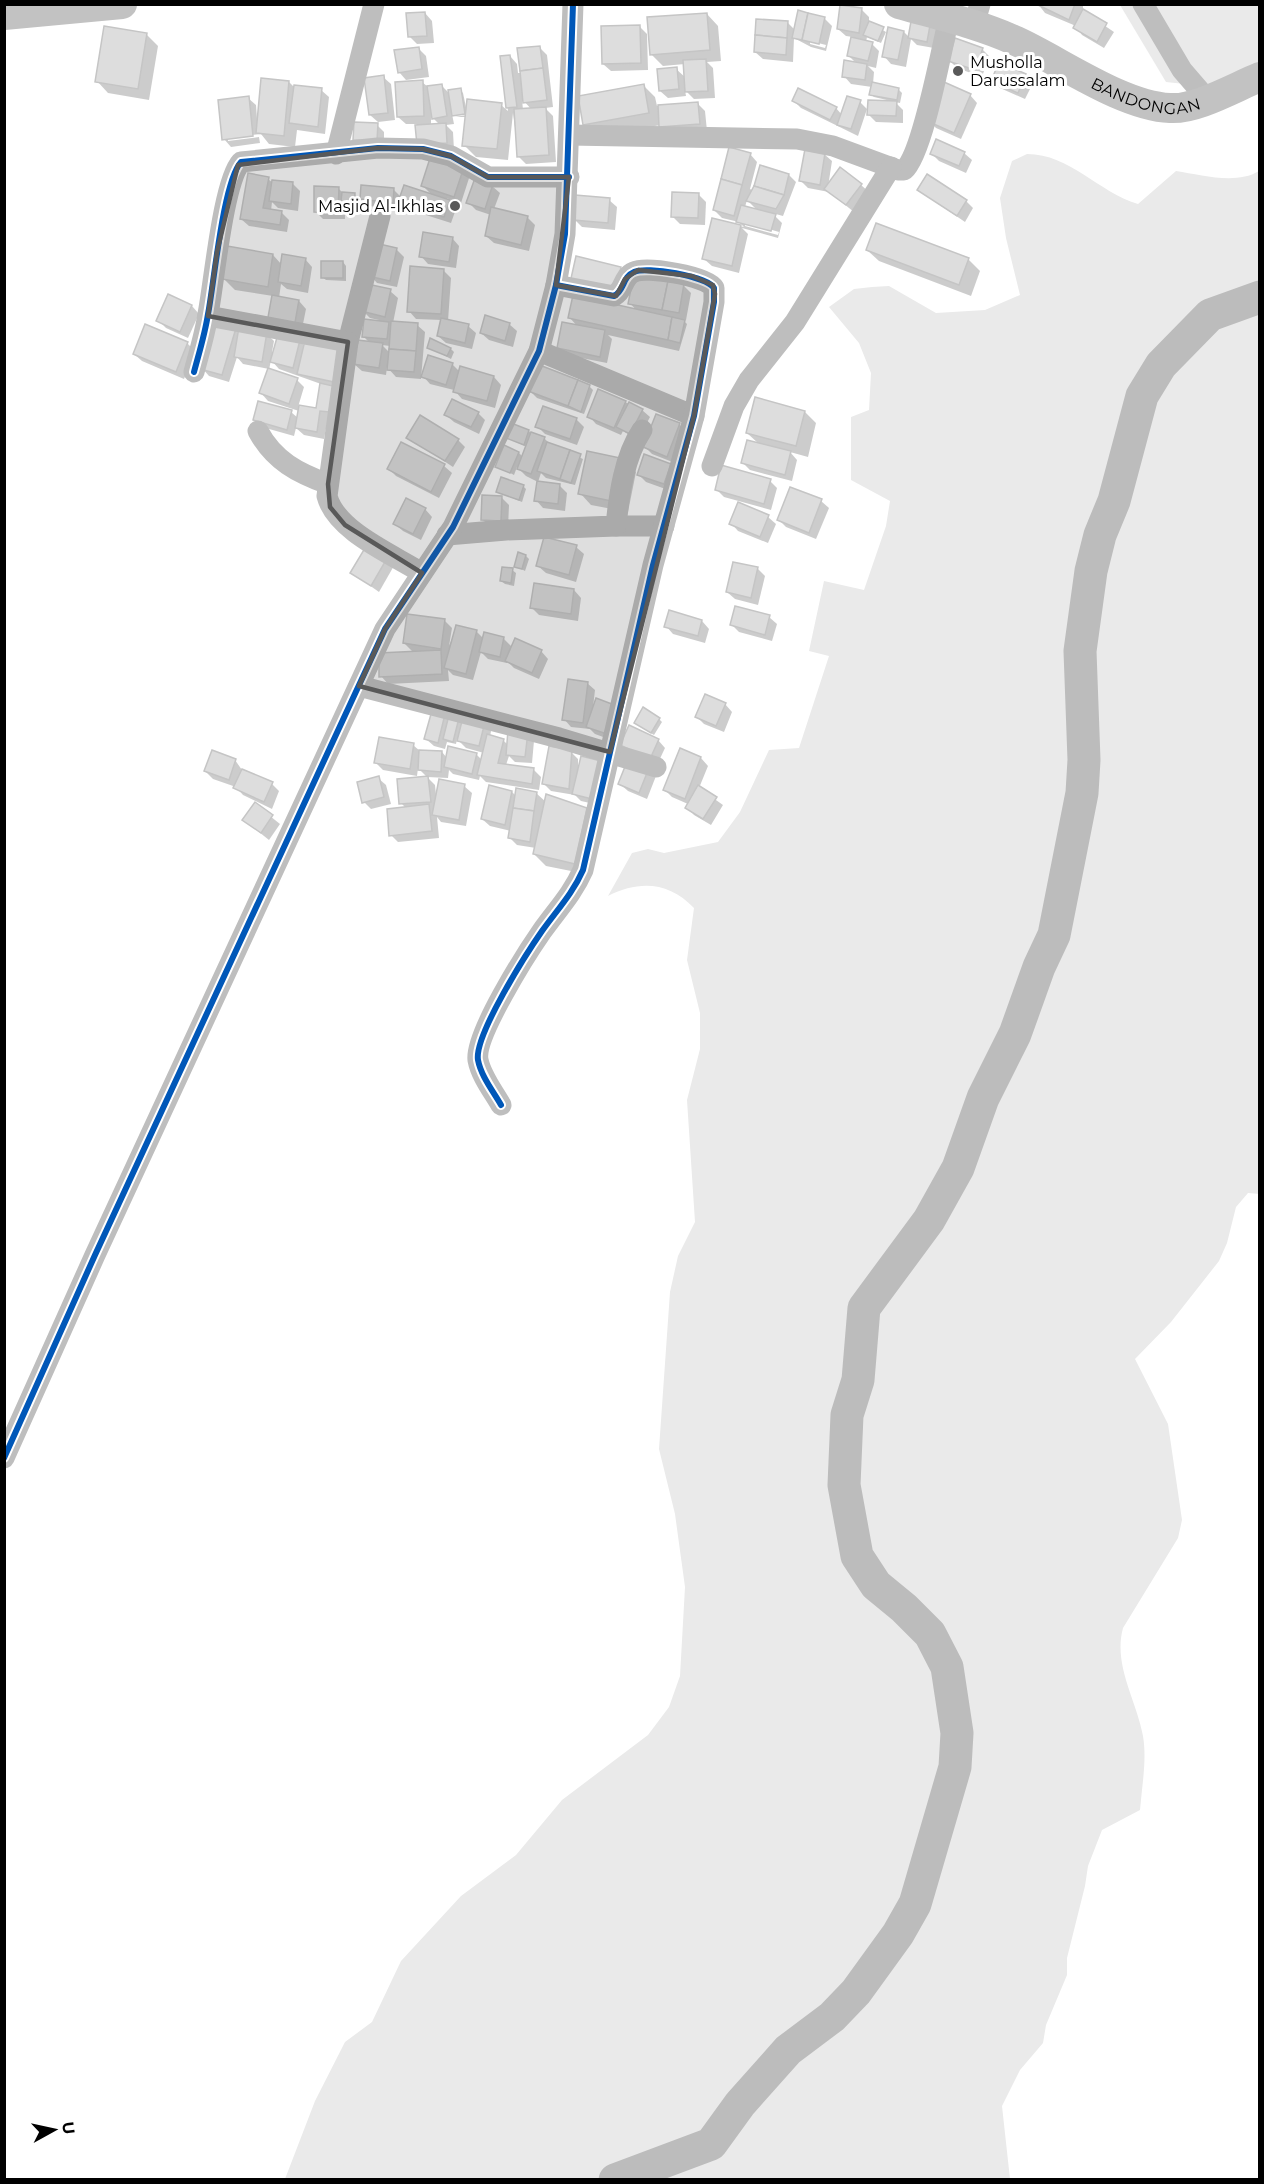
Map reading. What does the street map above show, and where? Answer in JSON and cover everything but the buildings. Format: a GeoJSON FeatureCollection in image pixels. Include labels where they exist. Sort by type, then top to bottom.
{"type":"FeatureCollection","features":[{"type":"Feature","properties":{"kind":"street"},"geometry":{"type":"LineString","coordinates":[[4,15],[122,4]]}},
{"type":"Feature","properties":{"kind":"street"},"geometry":{"type":"LineString","coordinates":[[336,154],[374,4]]}},
{"type":"Feature","properties":{"kind":"street"},"geometry":{"type":"LineString","coordinates":[[4,1458],[95,1255],[385,629],[447,535],[539,351],[556,285],[565,234],[569,177],[573,4]]}},
{"type":"Feature","properties":{"kind":"street","name":"BANDONGAN"},"geometry":{"type":"LineString","coordinates":[[898,4],[968,16],[1111,90],[1150,105],[1183,108],[1260,77]]}},
{"type":"Feature","properties":{"kind":"street"},"geometry":{"type":"LineString","coordinates":[[1143,4],[1182,70],[1207,99]]}},
{"type":"Feature","properties":{"kind":"street"},"geometry":{"type":"LineString","coordinates":[[569,135],[797,139],[833,146],[904,170],[912,158],[968,16]]}},
{"type":"Feature","properties":{"kind":"street"},"geometry":{"type":"LineString","coordinates":[[194,372],[208,316],[217,252],[238,165],[244,160],[336,154],[378,148],[423,149],[451,156],[488,177],[569,177]]}},
{"type":"Feature","properties":{"kind":"street"},"geometry":{"type":"LineString","coordinates":[[712,466],[734,406],[749,380],[807,305],[891,167]]}},
{"type":"Feature","properties":{"kind":"street"},"geometry":{"type":"LineString","coordinates":[[380,216],[348,342],[328,484],[330,507],[345,525],[422,573]]}},
{"type":"Feature","properties":{"kind":"street"},"geometry":{"type":"LineString","coordinates":[[501,1105],[478,1061],[481,1038],[528,953],[579,880],[597,816],[664,526],[693,416],[713,317],[713,285],[692,276],[638,270],[625,279],[621,291],[614,296],[556,285]]}},
{"type":"Feature","properties":{"kind":"street"},"geometry":{"type":"LineString","coordinates":[[208,316],[348,342]]}},
{"type":"Feature","properties":{"kind":"street"},"geometry":{"type":"LineString","coordinates":[[539,351],[693,416]]}},
{"type":"Feature","properties":{"kind":"street"},"geometry":{"type":"LineString","coordinates":[[616,526],[626,471],[633,447],[642,430]]}},
{"type":"Feature","properties":{"kind":"street"},"geometry":{"type":"LineString","coordinates":[[258,431],[280,460],[298,473],[328,484]]}},
{"type":"Feature","properties":{"kind":"street"},"geometry":{"type":"LineString","coordinates":[[447,535],[506,530],[664,526]]}},
{"type":"Feature","properties":{"kind":"street"},"geometry":{"type":"LineString","coordinates":[[359,687],[610,752],[656,767]]}},
{"type":"Feature","properties":{"kind":"highlighted area"},"geometry":{"type":"Polygon","coordinates":[[[378,148],[423,149],[451,156],[488,177],[569,177],[556,285],[616,296],[625,279],[638,270],[692,276],[713,285],[715,294],[694,416],[610,752],[359,686],[385,629],[422,573],[345,525],[330,507],[328,484],[348,342],[208,316],[217,252],[238,165],[378,148]]]}},
{"type":"Feature","properties":{"kind":"shaded area"},"geometry":{"type":"Polygon","coordinates":[[[1120,5],[1259,5],[1259,69],[1222,88],[1166,82],[1120,5]]]}},
{"type":"Feature","properties":{"kind":"shaded area"},"geometry":{"type":"Polygon","coordinates":[[[1027,154],[1057,160],[1110,191],[1138,204],[1176,171],[1229,178],[1250,175],[1259,171],[1260,1194],[1248,1193],[1236,1207],[1227,1243],[1219,1261],[1171,1322],[1135,1359],[1168,1424],[1182,1520],[1178,1538],[1123,1628],[1121,1655],[1123,1669],[1140,1722],[1144,1745],[1140,1810],[1102,1830],[1088,1866],[1067,1958],[1067,1975],[1046,2025],[1043,2043],[1020,2070],[1002,2106],[1010,2179],[285,2179],[315,2101],[345,2042],[372,2022],[401,1961],[461,1896],[516,1855],[562,1800],[648,1735],[669,1707],[680,1676],[685,1587],[675,1514],[659,1449],[670,1292],[678,1256],[695,1222],[687,1100],[700,1049],[700,1013],[687,960],[694,908],[675,893],[654,886],[631,887],[608,896],[632,853],[648,849],[664,853],[718,842],[740,812],[769,750],[799,748],[829,656],[809,651],[824,581],[864,590],[886,526],[890,501],[851,480],[851,417],[869,410],[871,373],[859,343],[829,307],[854,289],[872,287],[889,286],[936,313],[985,310],[1020,295],[1006,238],[1000,198],[1012,161],[1027,154]]]}},
{"type":"Feature","properties":{"kind":"waterway"},"geometry":{"type":"LineString","coordinates":[[615,2180],[711,2144],[740,2104],[788,2050],[832,2017],[856,1992],[898,1934],[915,1904],[955,1767],[957,1733],[947,1667],[930,1634],[876,1585],[857,1556],[844,1485],[847,1415],[858,1380],[864,1308],[929,1220],[958,1168],[983,1098],[1015,1034],[1039,967],[1054,935],[1082,793],[1084,760],[1080,651],[1091,571],[1100,535],[1114,501],[1142,396],[1161,365],[1210,315],[1260,297]]}},
{"type":"Feature","properties":{"kind":"cycle path"},"geometry":{"type":"LineString","coordinates":[[4,1458],[95,1255],[385,629],[453,527],[539,351],[556,285],[565,234],[573,4]]}},
{"type":"Feature","properties":{"kind":"cycle path"},"geometry":{"type":"LineString","coordinates":[[194,372],[207,321],[224,211],[229,190],[241,162],[378,148],[423,149],[451,156],[488,177],[569,177]]}},
{"type":"Feature","properties":{"kind":"cycle path"},"geometry":{"type":"LineString","coordinates":[[501,1105],[482,1072],[478,1060],[479,1049],[492,1015],[514,976],[542,931],[570,894],[583,870],[653,565],[694,416],[714,302],[714,288],[709,284],[689,276],[663,271],[641,270],[630,274],[614,296],[556,285]]}},
{"type":"Feature","properties":{"kind":"place","name":"Musholla Darussalam"},"geometry":{"type":"Point","coordinates":[958,71]}},
{"type":"Feature","properties":{"kind":"place","name":"Masjid Al-Ikhlas"},"geometry":{"type":"Point","coordinates":[455,206]}}]}
